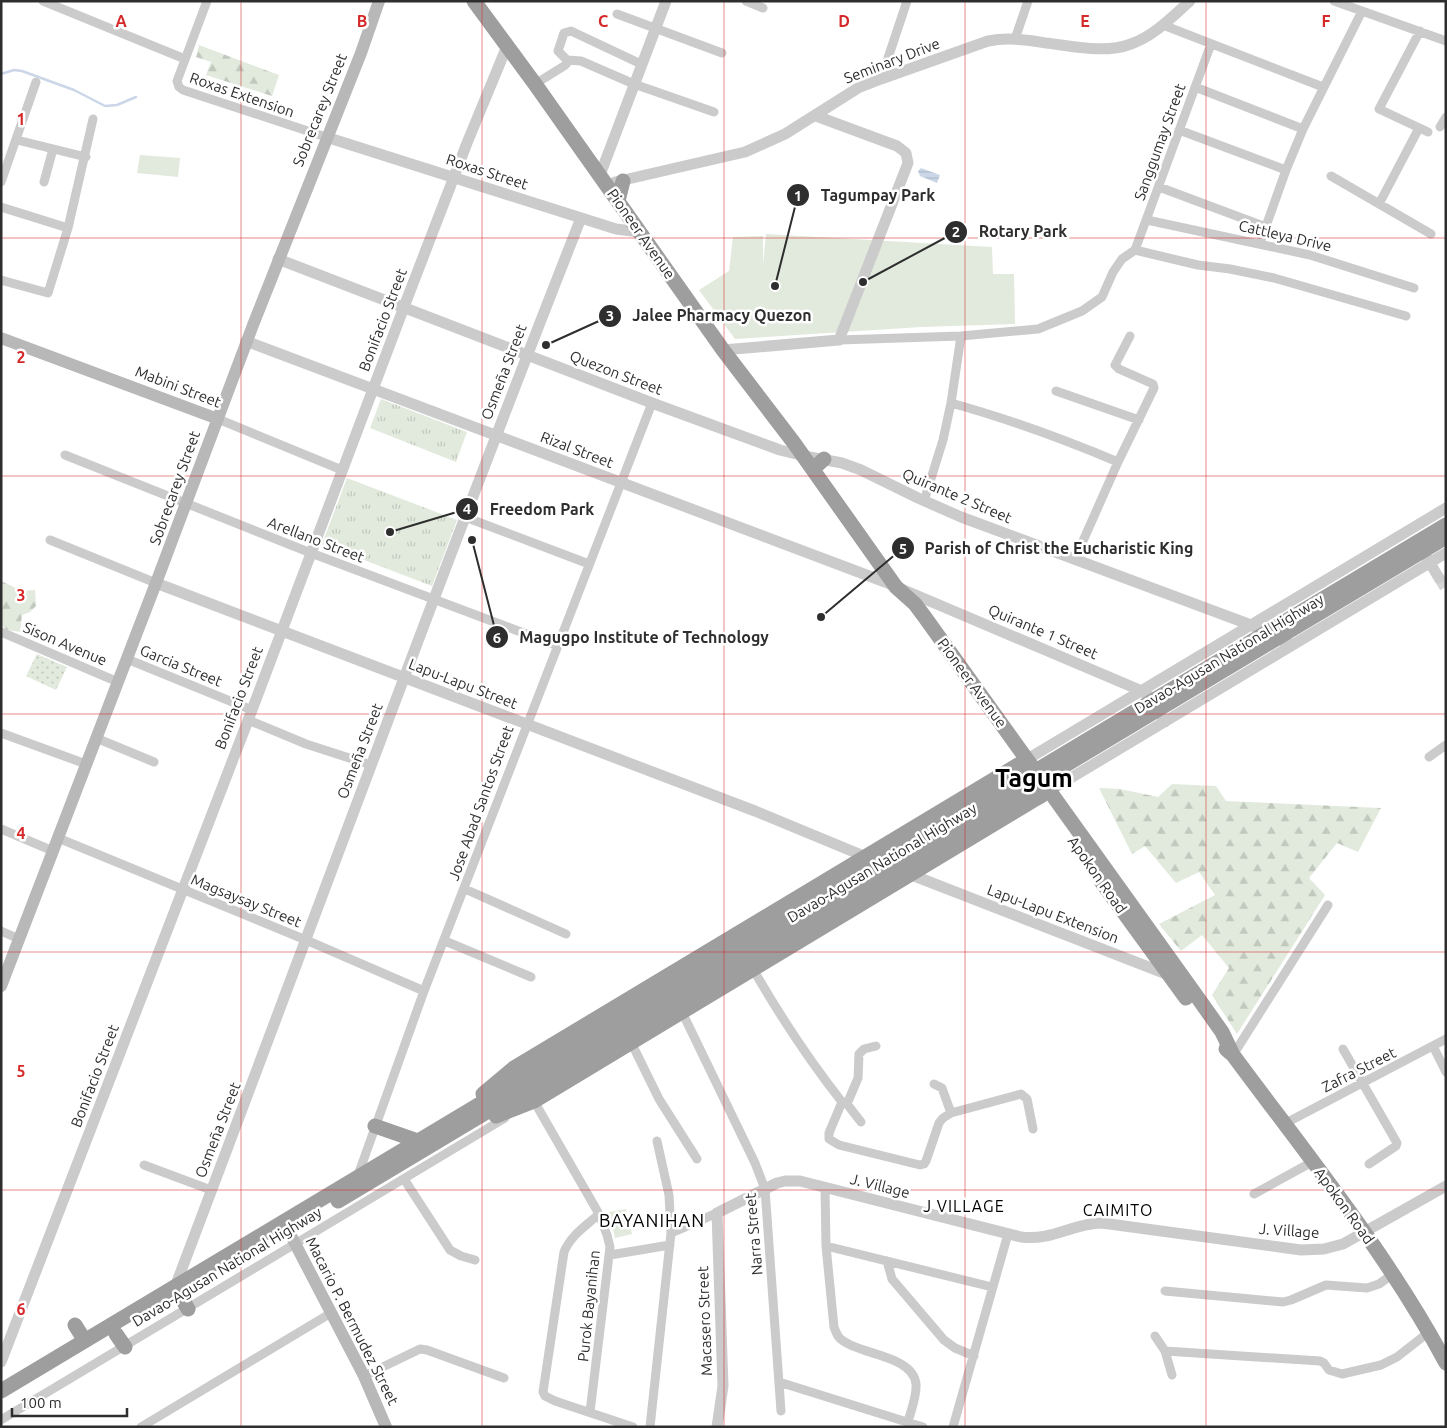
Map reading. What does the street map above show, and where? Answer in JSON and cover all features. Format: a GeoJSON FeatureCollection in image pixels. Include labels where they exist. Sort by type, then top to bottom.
{"type":"FeatureCollection","features":[{"type":"Feature","properties":{"kind":"highway","name":"Pioneer Avenue"},"geometry":{"type":"LineString","coordinates":[[474,1],[618,200],[723,350],[814,461],[896,587],[915,604],[1042,789]]}},
{"type":"Feature","properties":{"kind":"highway"},"geometry":{"type":"LineString","coordinates":[[618,200],[623,181]]}},
{"type":"Feature","properties":{"kind":"highway","name":"Davao-Agusan National Highway"},"geometry":{"type":"LineString","coordinates":[[1,1391],[85,1341],[288,1230],[418,1142],[450,1128],[534,1101],[682,1012],[746,959],[1446,525]]}},
{"type":"Feature","properties":{"kind":"highway","name":"Davao-Agusan National Highway"},"geometry":{"type":"LineString","coordinates":[[1,1402],[120,1340],[178,1291],[450,1128],[746,959],[1446,537]]}},
{"type":"Feature","properties":{"kind":"highway"},"geometry":{"type":"LineString","coordinates":[[1427,558],[1446,542]]}},
{"type":"Feature","properties":{"kind":"highway","name":"Davao-Agusan National Highway"},"geometry":{"type":"LineString","coordinates":[[450,1128],[514,1068],[866,856],[1149,694]]}},
{"type":"Feature","properties":{"kind":"highway","name":"Davao-Agusan National Highway"},"geometry":{"type":"LineString","coordinates":[[746,959],[910,875],[1042,789],[1163,715]]}},
{"type":"Feature","properties":{"kind":"highway","name":"Apokon Road"},"geometry":{"type":"LineString","coordinates":[[1042,789],[1167,974],[1216,1042],[1232,1055]]}},
{"type":"Feature","properties":{"kind":"highway","name":"Apokon Road"},"geometry":{"type":"LineString","coordinates":[[1042,789],[1186,981],[1222,1032],[1232,1055],[1393,1274],[1446,1363]]}},
{"type":"Feature","properties":{"kind":"highway"},"geometry":{"type":"LineString","coordinates":[[375,1126],[418,1142]]}},
{"type":"Feature","properties":{"kind":"highway"},"geometry":{"type":"LineString","coordinates":[[178,1291],[188,1309]]}},
{"type":"Feature","properties":{"kind":"highway"},"geometry":{"type":"LineString","coordinates":[[76,1325],[85,1341]]}},
{"type":"Feature","properties":{"kind":"main road","name":"Sobrecarey Street"},"geometry":{"type":"LineString","coordinates":[[1,986],[156,583],[246,341],[361,53],[379,1]]}},
{"type":"Feature","properties":{"kind":"main road","name":"Mabini Street"},"geometry":{"type":"LineString","coordinates":[[1,338],[218,419]]}},
{"type":"Feature","properties":{"kind":"main road","name":"Macario P. Bermudez Street"},"geometry":{"type":"LineString","coordinates":[[288,1230],[364,1376],[386,1427]]}},
{"type":"Feature","properties":{"kind":"street"},"geometry":{"type":"LineString","coordinates":[[43,1],[185,59]]}},
{"type":"Feature","properties":{"kind":"street","name":"Roxas Extension"},"geometry":{"type":"LineString","coordinates":[[207,1],[177,81],[180,88],[326,137]]}},
{"type":"Feature","properties":{"kind":"street"},"geometry":{"type":"LineString","coordinates":[[603,180],[641,64],[666,1]]}},
{"type":"Feature","properties":{"kind":"street"},"geometry":{"type":"LineString","coordinates":[[746,1],[763,8]]}},
{"type":"Feature","properties":{"kind":"street"},"geometry":{"type":"LineString","coordinates":[[881,78],[907,1]]}},
{"type":"Feature","properties":{"kind":"street"},"geometry":{"type":"LineString","coordinates":[[1015,39],[1028,1]]}},
{"type":"Feature","properties":{"kind":"street","name":"Seminary Drive"},"geometry":{"type":"LineString","coordinates":[[603,180],[623,181],[745,152],[770,142],[816,116],[848,93],[881,78],[982,43],[1000,39],[1015,39],[1089,48],[1112,48],[1129,45],[1163,25],[1190,1]]}},
{"type":"Feature","properties":{"kind":"street"},"geometry":{"type":"LineString","coordinates":[[1334,1],[1446,41]]}},
{"type":"Feature","properties":{"kind":"street"},"geometry":{"type":"LineString","coordinates":[[1260,243],[1303,128],[1362,11]]}},
{"type":"Feature","properties":{"kind":"street"},"geometry":{"type":"LineString","coordinates":[[617,14],[722,53]]}},
{"type":"Feature","properties":{"kind":"street"},"geometry":{"type":"LineString","coordinates":[[1163,25],[1324,87]]}},
{"type":"Feature","properties":{"kind":"street"},"geometry":{"type":"LineString","coordinates":[[641,64],[571,31],[564,33],[558,47],[560,53],[567,60],[581,62],[634,84],[714,112]]}},
{"type":"Feature","properties":{"kind":"street"},"geometry":{"type":"LineString","coordinates":[[1379,204],[1423,130],[1379,109],[1420,31]]}},
{"type":"Feature","properties":{"kind":"street","name":"Sanggumay Street"},"geometry":{"type":"LineString","coordinates":[[1135,250],[1211,44]]}},
{"type":"Feature","properties":{"kind":"street","name":"Bonifacio Street"},"geometry":{"type":"LineString","coordinates":[[1,1362],[250,715],[404,307],[507,46]]}},
{"type":"Feature","properties":{"kind":"street"},"geometry":{"type":"LineString","coordinates":[[535,84],[567,64],[567,60]]}},
{"type":"Feature","properties":{"kind":"street"},"geometry":{"type":"LineString","coordinates":[[1,182],[36,82]]}},
{"type":"Feature","properties":{"kind":"street"},"geometry":{"type":"LineString","coordinates":[[1195,87],[1303,128]]}},
{"type":"Feature","properties":{"kind":"street"},"geometry":{"type":"LineString","coordinates":[[816,116],[897,146],[906,153],[908,158],[908,164],[886,223],[839,340]]}},
{"type":"Feature","properties":{"kind":"street"},"geometry":{"type":"LineString","coordinates":[[1440,128],[1446,117]]}},
{"type":"Feature","properties":{"kind":"street"},"geometry":{"type":"LineString","coordinates":[[1,280],[48,293],[68,228],[86,157],[93,119]]}},
{"type":"Feature","properties":{"kind":"street"},"geometry":{"type":"LineString","coordinates":[[1179,130],[1286,170]]}},
{"type":"Feature","properties":{"kind":"street","name":"Roxas Street"},"geometry":{"type":"LineString","coordinates":[[326,137],[616,229],[640,232]]}},
{"type":"Feature","properties":{"kind":"street"},"geometry":{"type":"LineString","coordinates":[[17,140],[86,157]]}},
{"type":"Feature","properties":{"kind":"street"},"geometry":{"type":"LineString","coordinates":[[44,182],[53,149]]}},
{"type":"Feature","properties":{"kind":"street"},"geometry":{"type":"LineString","coordinates":[[1330,176],[1431,234]]}},
{"type":"Feature","properties":{"kind":"street"},"geometry":{"type":"LineString","coordinates":[[1159,187],[1266,227]]}},
{"type":"Feature","properties":{"kind":"street"},"geometry":{"type":"LineString","coordinates":[[1,207],[68,228]]}},
{"type":"Feature","properties":{"kind":"street","name":"Osmeña Street"},"geometry":{"type":"LineString","coordinates":[[178,1291],[212,1190],[371,765],[580,218]]}},
{"type":"Feature","properties":{"kind":"street","name":"Cattleya Drive"},"geometry":{"type":"LineString","coordinates":[[1147,220],[1260,243],[1342,264],[1414,288]]}},
{"type":"Feature","properties":{"kind":"street"},"geometry":{"type":"LineString","coordinates":[[723,350],[839,340],[961,336],[1038,328],[1082,312],[1102,297],[1122,259],[1135,250],[1198,265],[1274,278],[1406,316]]}},
{"type":"Feature","properties":{"kind":"street","name":"Quezon Street"},"geometry":{"type":"LineString","coordinates":[[278,259],[652,403],[814,461]]}},
{"type":"Feature","properties":{"kind":"street"},"geometry":{"type":"LineString","coordinates":[[924,502],[952,403],[961,336]]}},
{"type":"Feature","properties":{"kind":"street"},"geometry":{"type":"LineString","coordinates":[[1075,560],[1154,386],[1114,365],[1130,336]]}},
{"type":"Feature","properties":{"kind":"street","name":"Rizal Street"},"geometry":{"type":"LineString","coordinates":[[246,341],[896,587]]}},
{"type":"Feature","properties":{"kind":"street"},"geometry":{"type":"LineString","coordinates":[[1056,391],[1139,420]]}},
{"type":"Feature","properties":{"kind":"street","name":"Jose Abad Santos Street"},"geometry":{"type":"LineString","coordinates":[[360,1182],[375,1126],[424,991],[445,941],[652,403]]}},
{"type":"Feature","properties":{"kind":"street"},"geometry":{"type":"LineString","coordinates":[[952,403],[1002,417],[1057,436],[1118,462]]}},
{"type":"Feature","properties":{"kind":"street","name":"Mabini Street"},"geometry":{"type":"LineString","coordinates":[[218,419],[342,470]]}},
{"type":"Feature","properties":{"kind":"street","name":"Arellano Street"},"geometry":{"type":"LineString","coordinates":[[65,455],[310,553],[558,646]]}},
{"type":"Feature","properties":{"kind":"street","name":"Quirante 2 Street"},"geometry":{"type":"LineString","coordinates":[[814,461],[861,470],[924,502],[1075,560],[1251,624],[1292,645]]}},
{"type":"Feature","properties":{"kind":"street"},"geometry":{"type":"LineString","coordinates":[[1446,508],[1251,624],[1149,694],[1163,715],[1292,645],[1427,558],[1446,553]]}},
{"type":"Feature","properties":{"kind":"street"},"geometry":{"type":"LineString","coordinates":[[465,517],[589,564]]}},
{"type":"Feature","properties":{"kind":"street","name":"Lapu-Lapu Street"},"geometry":{"type":"LineString","coordinates":[[50,540],[156,583],[755,811],[910,875]]}},
{"type":"Feature","properties":{"kind":"street"},"geometry":{"type":"LineString","coordinates":[[1427,558],[1439,578]]}},
{"type":"Feature","properties":{"kind":"street","name":"Quirante 1 Street"},"geometry":{"type":"LineString","coordinates":[[896,587],[1149,694]]}},
{"type":"Feature","properties":{"kind":"street","name":"Sison Avenue"},"geometry":{"type":"LineString","coordinates":[[1,632],[118,682]]}},
{"type":"Feature","properties":{"kind":"street","name":"Garcia Street"},"geometry":{"type":"LineString","coordinates":[[127,659],[250,715],[306,744],[371,765]]}},
{"type":"Feature","properties":{"kind":"street"},"geometry":{"type":"LineString","coordinates":[[1,733],[86,764]]}},
{"type":"Feature","properties":{"kind":"street"},"geometry":{"type":"LineString","coordinates":[[96,738],[154,762]]}},
{"type":"Feature","properties":{"kind":"street"},"geometry":{"type":"LineString","coordinates":[[1429,757],[1446,745]]}},
{"type":"Feature","properties":{"kind":"street"},"geometry":{"type":"LineString","coordinates":[[1,829],[53,851]]}},
{"type":"Feature","properties":{"kind":"street","name":"Magsaysay Street"},"geometry":{"type":"LineString","coordinates":[[58,838],[306,940],[424,991]]}},
{"type":"Feature","properties":{"kind":"street","name":"Lapu-Lapu Extension"},"geometry":{"type":"LineString","coordinates":[[910,875],[1186,981]]}},
{"type":"Feature","properties":{"kind":"street"},"geometry":{"type":"LineString","coordinates":[[465,889],[566,934]]}},
{"type":"Feature","properties":{"kind":"street"},"geometry":{"type":"LineString","coordinates":[[1232,1055],[1328,905]]}},
{"type":"Feature","properties":{"kind":"street"},"geometry":{"type":"LineString","coordinates":[[1,932],[19,939]]}},
{"type":"Feature","properties":{"kind":"street"},"geometry":{"type":"LineString","coordinates":[[445,941],[531,977]]}},
{"type":"Feature","properties":{"kind":"street"},"geometry":{"type":"LineString","coordinates":[[746,959],[813,1066],[861,1122]]}},
{"type":"Feature","properties":{"kind":"street","name":"Narra Street"},"geometry":{"type":"LineString","coordinates":[[682,1012],[755,1163],[765,1189],[781,1411]]}},
{"type":"Feature","properties":{"kind":"street","name":"Zafra Street"},"geometry":{"type":"LineString","coordinates":[[1284,1124],[1446,1039]]}},
{"type":"Feature","properties":{"kind":"street"},"geometry":{"type":"LineString","coordinates":[[631,1042],[659,1099],[697,1159]]}},
{"type":"Feature","properties":{"kind":"street"},"geometry":{"type":"LineString","coordinates":[[876,1046],[864,1049],[859,1054],[858,1078],[829,1133],[829,1139],[833,1143],[920,1165],[924,1164],[939,1123],[943,1118],[952,1113],[1021,1094],[1027,1099],[1033,1129]]}},
{"type":"Feature","properties":{"kind":"street"},"geometry":{"type":"LineString","coordinates":[[1433,1046],[1446,1072]]}},
{"type":"Feature","properties":{"kind":"street"},"geometry":{"type":"LineString","coordinates":[[1343,1049],[1397,1143],[1396,1146],[1370,1164]]}},
{"type":"Feature","properties":{"kind":"street"},"geometry":{"type":"LineString","coordinates":[[934,1084],[942,1088],[952,1113]]}},
{"type":"Feature","properties":{"kind":"street"},"geometry":{"type":"LineString","coordinates":[[1,1420],[120,1340],[188,1309],[534,1101]]}},
{"type":"Feature","properties":{"kind":"street","name":"Purok Bayanihan"},"geometry":{"type":"LineString","coordinates":[[534,1101],[599,1214],[607,1235],[610,1255],[590,1412]]}},
{"type":"Feature","properties":{"kind":"street"},"geometry":{"type":"LineString","coordinates":[[650,1427],[671,1233],[669,1195],[657,1141]]}},
{"type":"Feature","properties":{"kind":"street"},"geometry":{"type":"LineString","coordinates":[[1254,1194],[1312,1162]]}},
{"type":"Feature","properties":{"kind":"street"},"geometry":{"type":"LineString","coordinates":[[144,1165],[212,1190]]}},
{"type":"Feature","properties":{"kind":"street"},"geometry":{"type":"LineString","coordinates":[[404,1179],[450,1250],[475,1260]]}},
{"type":"Feature","properties":{"kind":"street","name":"J. Village"},"geometry":{"type":"LineString","coordinates":[[717,1213],[777,1183],[792,1181],[1008,1234],[1033,1238],[1044,1238],[1089,1224],[1102,1222],[1287,1249],[1308,1250],[1334,1247],[1364,1233],[1446,1186]]}},
{"type":"Feature","properties":{"kind":"street"},"geometry":{"type":"LineString","coordinates":[[825,1188],[826,1246],[834,1327],[844,1343],[897,1362],[912,1373],[916,1382],[916,1390],[908,1422]]}},
{"type":"Feature","properties":{"kind":"street"},"geometry":{"type":"LineString","coordinates":[[671,1233],[717,1213]]}},
{"type":"Feature","properties":{"kind":"street","name":"Macasero Street"},"geometry":{"type":"LineString","coordinates":[[717,1213],[722,1386],[717,1427]]}},
{"type":"Feature","properties":{"kind":"street"},"geometry":{"type":"LineString","coordinates":[[599,1214],[574,1236],[564,1252],[543,1388],[544,1396],[634,1427]]}},
{"type":"Feature","properties":{"kind":"street"},"geometry":{"type":"LineString","coordinates":[[953,1427],[1008,1234]]}},
{"type":"Feature","properties":{"kind":"street"},"geometry":{"type":"LineString","coordinates":[[610,1255],[670,1245]]}},
{"type":"Feature","properties":{"kind":"street"},"geometry":{"type":"LineString","coordinates":[[826,1246],[992,1287]]}},
{"type":"Feature","properties":{"kind":"street"},"geometry":{"type":"LineString","coordinates":[[887,1261],[892,1279],[944,1340],[955,1348],[974,1356]]}},
{"type":"Feature","properties":{"kind":"street"},"geometry":{"type":"LineString","coordinates":[[1165,1291],[1283,1302],[1326,1285],[1367,1288],[1379,1284],[1393,1274]]}},
{"type":"Feature","properties":{"kind":"street"},"geometry":{"type":"LineString","coordinates":[[142,1427],[331,1313]]}},
{"type":"Feature","properties":{"kind":"street"},"geometry":{"type":"LineString","coordinates":[[1165,1351],[1320,1361],[1329,1370],[1342,1374],[1381,1365],[1397,1356],[1429,1332]]}},
{"type":"Feature","properties":{"kind":"street"},"geometry":{"type":"LineString","coordinates":[[1155,1336],[1165,1351],[1172,1375]]}},
{"type":"Feature","properties":{"kind":"street"},"geometry":{"type":"LineString","coordinates":[[364,1376],[420,1350],[427,1350],[504,1378]]}},
{"type":"Feature","properties":{"kind":"street"},"geometry":{"type":"LineString","coordinates":[[779,1382],[923,1427]]}},
{"type":"Feature","properties":{"kind":"green space"},"geometry":{"type":"Polygon","coordinates":[[[199,45],[279,75],[272,96],[206,75],[211,62],[196,57],[199,45]]]}},
{"type":"Feature","properties":{"kind":"green space"},"geometry":{"type":"Polygon","coordinates":[[[140,155],[180,158],[178,177],[137,173],[140,155]]]}},
{"type":"Feature","properties":{"kind":"green space"},"geometry":{"type":"Polygon","coordinates":[[[766,234],[992,247],[993,274],[1014,274],[1015,324],[921,327],[735,339],[699,290],[729,271],[733,237],[763,236],[763,264],[766,234]]]}},
{"type":"Feature","properties":{"kind":"green space"},"geometry":{"type":"Polygon","coordinates":[[[381,399],[467,432],[456,462],[370,428],[381,399]]]}},
{"type":"Feature","properties":{"kind":"green space"},"geometry":{"type":"Polygon","coordinates":[[[347,478],[457,520],[432,586],[322,544],[347,478]]]}},
{"type":"Feature","properties":{"kind":"green space"},"geometry":{"type":"Polygon","coordinates":[[[1,581],[22,591],[35,590],[36,606],[30,612],[22,615],[20,632],[7,630],[1,625],[1,581]]]}},
{"type":"Feature","properties":{"kind":"green space"},"geometry":{"type":"Polygon","coordinates":[[[37,654],[67,667],[56,690],[26,676],[37,654]]]}},
{"type":"Feature","properties":{"kind":"green space"},"geometry":{"type":"Polygon","coordinates":[[[1172,784],[1216,786],[1226,801],[1381,808],[1358,852],[1337,843],[1309,878],[1325,895],[1237,1034],[1212,995],[1229,968],[1202,935],[1181,951],[1159,924],[1215,895],[1199,872],[1176,883],[1145,846],[1132,854],[1099,788],[1120,789],[1158,797],[1172,784]]]}},
{"type":"Feature","properties":{"kind":"green space"},"geometry":{"type":"Polygon","coordinates":[[[626,1209],[632,1234],[615,1238],[609,1212],[626,1209]]]}},
{"type":"Feature","properties":{"kind":"water"},"geometry":{"type":"Polygon","coordinates":[[[921,168],[940,175],[937,183],[920,176],[918,171],[921,168]]]}},
{"type":"Feature","properties":{"kind":"waterway"},"geometry":{"type":"LineString","coordinates":[[1,74],[14,70],[22,71],[74,90],[105,106],[117,105],[136,97]]}},
{"type":"Feature","properties":{"kind":"tunnel"},"geometry":{"type":"LineString","coordinates":[[1439,578],[1446,589]]}},
{"type":"Feature","properties":{"kind":"place","name":"Rotary Park"},"geometry":{"type":"Point","coordinates":[863,282]}},
{"type":"Feature","properties":{"kind":"place","name":"Tagumpay Park"},"geometry":{"type":"Point","coordinates":[775,286]}},
{"type":"Feature","properties":{"kind":"place","name":"Jalee Pharmacy Quezon"},"geometry":{"type":"Point","coordinates":[546,345]}},
{"type":"Feature","properties":{"kind":"place","name":"Freedom Park"},"geometry":{"type":"Point","coordinates":[390,532]}},
{"type":"Feature","properties":{"kind":"place","name":"Magugpo Institute of Technology"},"geometry":{"type":"Point","coordinates":[472,540]}},
{"type":"Feature","properties":{"kind":"place","name":"Parish of Christ the Eucharistic King"},"geometry":{"type":"Point","coordinates":[821,617]}},
{"type":"Feature","properties":{"kind":"district","name":"Tagum"},"geometry":{"type":"Point","coordinates":[1034,778]}},
{"type":"Feature","properties":{"kind":"district","name":"J VILLAGE"},"geometry":{"type":"Point","coordinates":[964,1206]}},
{"type":"Feature","properties":{"kind":"district","name":"CAIMITO"},"geometry":{"type":"Point","coordinates":[1118,1210]}},
{"type":"Feature","properties":{"kind":"district","name":"BAYANIHAN"},"geometry":{"type":"Point","coordinates":[652,1221]}}]}
